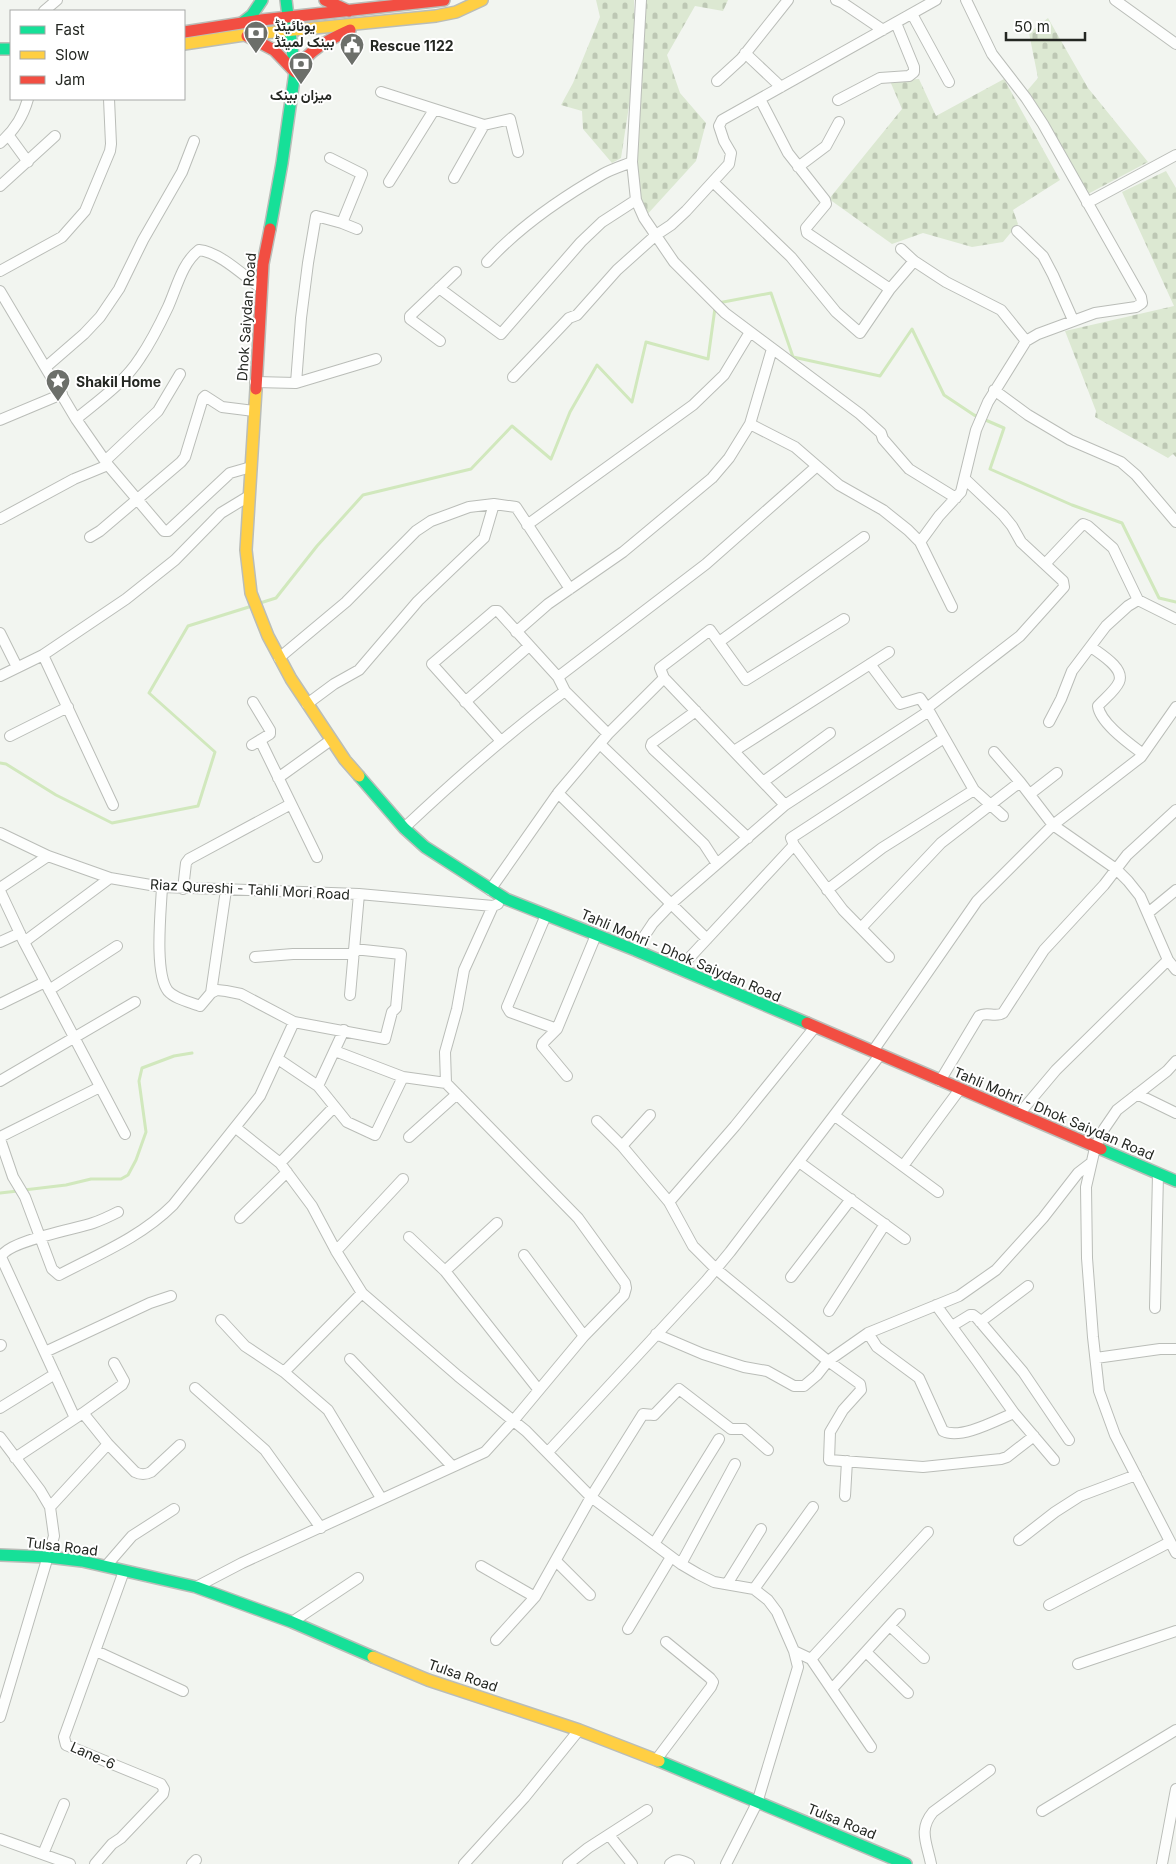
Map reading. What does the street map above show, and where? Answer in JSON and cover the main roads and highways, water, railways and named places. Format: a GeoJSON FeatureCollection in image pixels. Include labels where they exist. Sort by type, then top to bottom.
{"type":"FeatureCollection","features":[{"type":"Feature","properties":{"kind":"main road"},"geometry":{"type":"LineString","coordinates":[[243,22],[252,14],[262,0]]}},
{"type":"Feature","properties":{"kind":"main road","name":"Dhok Saiydan Road"},"geometry":{"type":"LineString","coordinates":[[268,636],[251,593],[246,550],[263,264],[282,163],[295,72],[286,0]]}},
{"type":"Feature","properties":{"kind":"main road"},"geometry":{"type":"LineString","coordinates":[[325,0],[350,11]]}},
{"type":"Feature","properties":{"kind":"main road"},"geometry":{"type":"LineString","coordinates":[[185,32],[243,22],[444,0]]}},
{"type":"Feature","properties":{"kind":"main road"},"geometry":{"type":"LineString","coordinates":[[185,44],[244,35],[436,16],[456,12],[482,0]]}},
{"type":"Feature","properties":{"kind":"main road"},"geometry":{"type":"LineString","coordinates":[[244,35],[269,45],[282,56],[295,72],[304,57],[316,47],[362,24]]}},
{"type":"Feature","properties":{"kind":"main road","name":"Tahli Mohri - Dhok Saiydan Road"},"geometry":{"type":"LineString","coordinates":[[268,636],[307,704],[344,760],[404,828],[426,847],[506,900],[635,950],[1176,1182]]}},
{"type":"Feature","properties":{"kind":"main road","name":"Tulsa Road"},"geometry":{"type":"LineString","coordinates":[[0,1555],[82,1560],[196,1587],[292,1622],[428,1680],[579,1730],[656,1760],[906,1864]]}},
{"type":"Feature","properties":{"kind":"waterway"},"geometry":{"type":"LineString","coordinates":[[718,303],[771,293],[793,357],[880,376],[912,329],[944,395],[974,415],[1004,428],[990,469],[1072,505],[1122,523],[1159,598],[1176,602]]}},
{"type":"Feature","properties":{"kind":"waterway"},"geometry":{"type":"LineString","coordinates":[[260,603],[276,598],[317,546],[363,495],[471,469],[512,426],[551,459],[570,412],[597,365],[632,402],[646,342],[708,359],[715,308]]}},
{"type":"Feature","properties":{"kind":"waterway"},"geometry":{"type":"LineString","coordinates":[[0,763],[6,764],[56,795],[112,823],[198,806],[215,752],[149,693],[188,626],[252,606]]}},
{"type":"Feature","properties":{"kind":"waterway"},"geometry":{"type":"LineString","coordinates":[[24,1190],[66,1185],[91,1179],[121,1179],[128,1175],[136,1160],[146,1132],[139,1081],[142,1068],[174,1056],[192,1053]]}},
{"type":"Feature","properties":{"kind":"waterway"},"geometry":{"type":"LineString","coordinates":[[0,1193],[18,1191]]}},
{"type":"Feature","properties":{"kind":"place","name":"یونائیٹڈ بینک لمیٹڈ"},"geometry":{"type":"Point","coordinates":[256,54]}},
{"type":"Feature","properties":{"kind":"place","name":"Rescue 1122"},"geometry":{"type":"Point","coordinates":[352,66]}},
{"type":"Feature","properties":{"kind":"place","name":"میزان بینک"},"geometry":{"type":"Point","coordinates":[301,85]}},
{"type":"Feature","properties":{"kind":"place","name":"Shakil Home"},"geometry":{"type":"Point","coordinates":[58,402]}}]}
